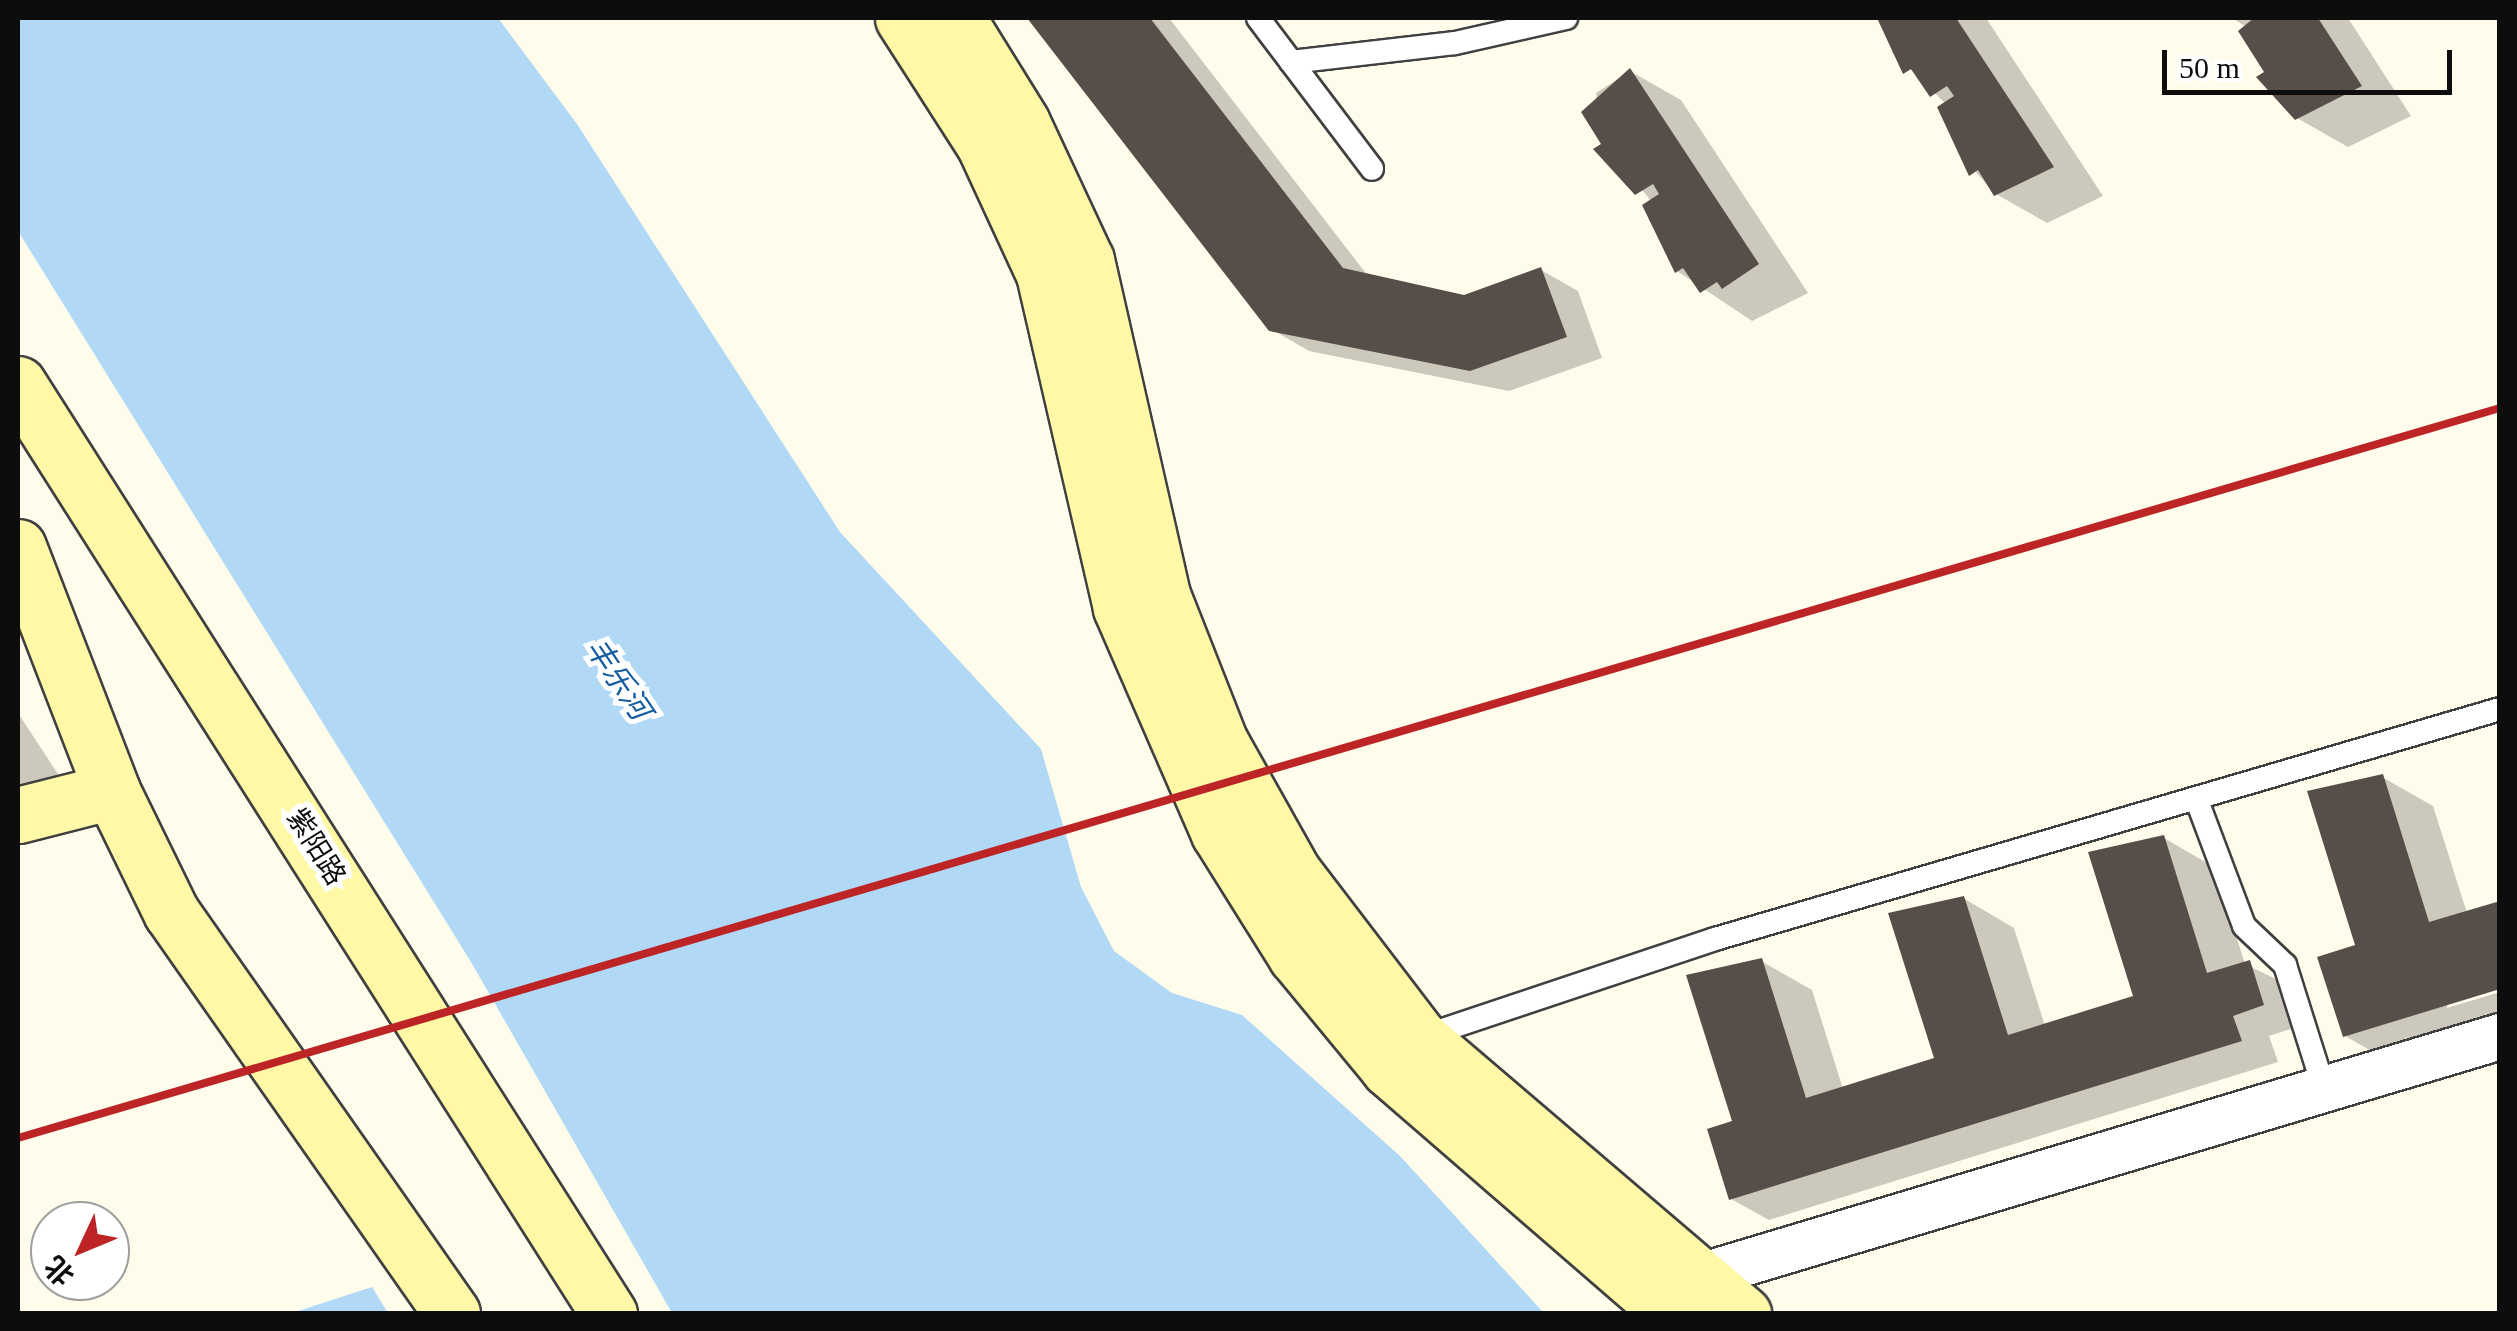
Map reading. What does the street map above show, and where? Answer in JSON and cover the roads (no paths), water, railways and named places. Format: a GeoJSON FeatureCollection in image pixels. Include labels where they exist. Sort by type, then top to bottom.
{"type":"FeatureCollection","features":[{"type":"Feature","properties":{"kind":"street"},"geometry":{"type":"LineString","coordinates":[[903,18],[984,144],[1044,274],[1121,608],[1218,834],[1296,956],[1388,1069],[1684,1295],[1743,1314]]}},
{"type":"Feature","properties":{"kind":"street"},"geometry":{"type":"LineString","coordinates":[[957,18],[1022,123],[1086,260],[1145,538],[1220,742],[1302,887],[1420,1038],[1684,1295]]}},
{"type":"Feature","properties":{"kind":"street","name":"紫阳路"},"geometry":{"type":"LineString","coordinates":[[18,384],[609,1314]]}},
{"type":"Feature","properties":{"kind":"street"},"geometry":{"type":"LineString","coordinates":[[18,548],[112,791],[209,975],[452,1314]]}},
{"type":"Feature","properties":{"kind":"street"},"geometry":{"type":"LineString","coordinates":[[18,815],[112,791]]}},
{"type":"Feature","properties":{"kind":"street"},"geometry":{"type":"LineString","coordinates":[[1684,1295],[2500,1036]]}},
{"type":"Feature","properties":{"kind":"lane"},"geometry":{"type":"LineString","coordinates":[[1258,18],[1372,169]]}},
{"type":"Feature","properties":{"kind":"lane"},"geometry":{"type":"LineString","coordinates":[[1291,62],[1455,43],[1566,18]]}},
{"type":"Feature","properties":{"kind":"lane"},"geometry":{"type":"LineString","coordinates":[[1420,1038],[1715,939],[2500,709]]}},
{"type":"Feature","properties":{"kind":"lane"},"geometry":{"type":"LineString","coordinates":[[2196,798],[2244,926],[2285,966],[2324,1089]]}},
{"type":"Feature","properties":{"kind":"water","name":"丰乐河"},"geometry":{"type":"Polygon","coordinates":[[[18,18],[498,18],[577,124],[840,532],[1041,749],[1081,887],[1114,951],[1172,993],[1242,1015],[1400,1156],[1544,1313],[672,1313],[471,962],[18,231],[18,18]]]}},
{"type":"Feature","properties":{"kind":"water"},"geometry":{"type":"Polygon","coordinates":[[[372,1287],[388,1313],[292,1313],[372,1287]]]}},
{"type":"Feature","properties":{"kind":"railway"},"geometry":{"type":"LineString","coordinates":[[18,1138],[2500,408]]}}]}
